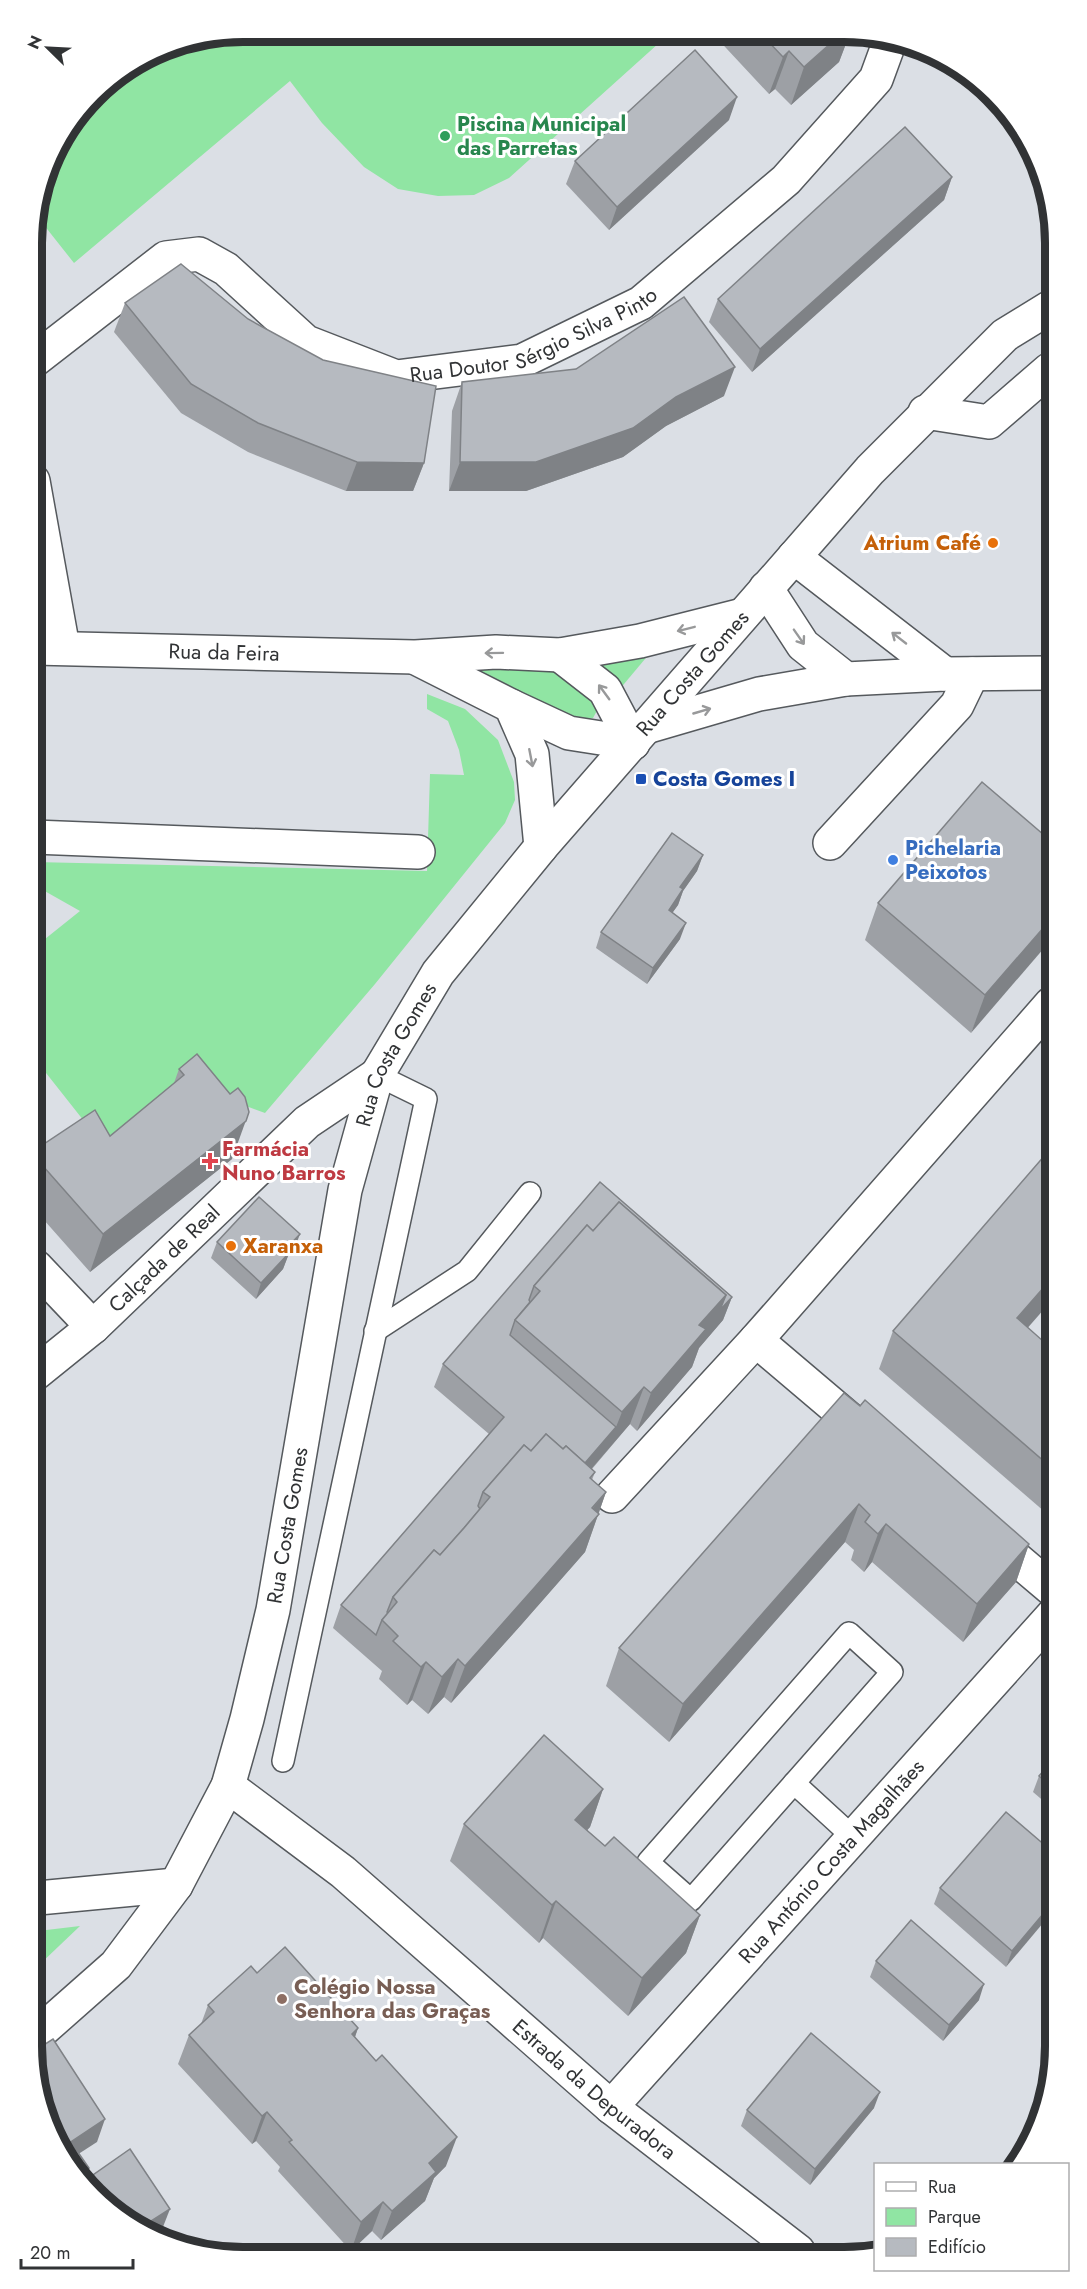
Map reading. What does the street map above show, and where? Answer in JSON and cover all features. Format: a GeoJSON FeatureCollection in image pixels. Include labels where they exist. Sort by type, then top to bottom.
{"type":"FeatureCollection","features":[{"type":"Feature","properties":{"kind":"street","name":"Rua Doutor Sérgio Silva Pinto"},"geometry":{"type":"LineString","coordinates":[[42,354],[166,258],[198,254],[226,269],[306,342],[396,376],[522,361],[640,303],[786,180],[876,79],[888,47]]}},
{"type":"Feature","properties":{"kind":"street","name":"Rua Costa Gomes"},"geometry":{"type":"LineString","coordinates":[[42,2030],[116,1965],[176,1885],[228,1786],[247,1719],[273,1610],[345,1190],[377,1075],[438,973],[541,847],[766,588],[870,470],[925,412],[1005,335],[1045,310]]}},
{"type":"Feature","properties":{"kind":"street"},"geometry":{"type":"LineString","coordinates":[[925,412],[989,422],[1045,373]]}},
{"type":"Feature","properties":{"kind":"street"},"geometry":{"type":"LineString","coordinates":[[794,557],[959,674]]}},
{"type":"Feature","properties":{"kind":"street"},"geometry":{"type":"LineString","coordinates":[[42,581],[48,648]]}},
{"type":"Feature","properties":{"kind":"street"},"geometry":{"type":"LineString","coordinates":[[766,588],[803,645],[846,679]]}},
{"type":"Feature","properties":{"kind":"street","name":"Rua da Feira"},"geometry":{"type":"LineString","coordinates":[[48,648],[415,657],[496,652],[560,655],[640,641],[743,615]]}},
{"type":"Feature","properties":{"kind":"street"},"geometry":{"type":"LineString","coordinates":[[560,655],[605,690],[639,735],[759,694],[846,679],[1045,673]]}},
{"type":"Feature","properties":{"kind":"street","name":"Rua da Feira"},"geometry":{"type":"LineString","coordinates":[[415,657],[569,733],[639,735]]}},
{"type":"Feature","properties":{"kind":"street"},"geometry":{"type":"LineString","coordinates":[[830,843],[957,705],[959,674]]}},
{"type":"Feature","properties":{"kind":"street"},"geometry":{"type":"LineString","coordinates":[[511,706],[532,754],[541,847]]}},
{"type":"Feature","properties":{"kind":"street"},"geometry":{"type":"LineString","coordinates":[[42,837],[418,852]]}},
{"type":"Feature","properties":{"kind":"street"},"geometry":{"type":"LineString","coordinates":[[612,1496],[756,1340],[1045,1011]]}},
{"type":"Feature","properties":{"kind":"street","name":"Calçada de Real"},"geometry":{"type":"LineString","coordinates":[[42,1368],[93,1327],[308,1122],[377,1075]]}},
{"type":"Feature","properties":{"kind":"street"},"geometry":{"type":"LineString","coordinates":[[42,1273],[93,1327]]}},
{"type":"Feature","properties":{"kind":"street"},"geometry":{"type":"LineString","coordinates":[[756,1340],[891,1454]]}},
{"type":"Feature","properties":{"kind":"street"},"geometry":{"type":"LineString","coordinates":[[963,1514],[1045,1583]]}},
{"type":"Feature","properties":{"kind":"street","name":"Rua António Costa Magalhães"},"geometry":{"type":"LineString","coordinates":[[611,2107],[1045,1624]]}},
{"type":"Feature","properties":{"kind":"street","name":"Estrada da Depuradora"},"geometry":{"type":"LineString","coordinates":[[228,1786],[343,1872],[611,2107],[793,2247]]}},
{"type":"Feature","properties":{"kind":"street"},"geometry":{"type":"LineString","coordinates":[[42,1898],[176,1885]]}},
{"type":"Feature","properties":{"kind":"lane"},"geometry":{"type":"LineString","coordinates":[[283,1761],[426,1099],[377,1075]]}},
{"type":"Feature","properties":{"kind":"lane"},"geometry":{"type":"LineString","coordinates":[[375,1331],[467,1271],[530,1193]]}},
{"type":"Feature","properties":{"kind":"lane"},"geometry":{"type":"LineString","coordinates":[[849,1633],[892,1672],[794,1783],[691,1900],[648,1862],[849,1633]]}},
{"type":"Feature","properties":{"kind":"lane"},"geometry":{"type":"LineString","coordinates":[[794,1783],[854,1838]]}},
{"type":"Feature","properties":{"kind":"green space","name":"Piscina Municipal das Parretas"},"geometry":{"type":"Polygon","coordinates":[[[243,42],[660,42],[509,178],[474,195],[438,196],[398,189],[364,167],[322,123],[290,81],[74,263],[43,224],[57,166],[83,120],[101,101],[120,83],[166,57],[203,46],[243,42]]]}},
{"type":"Feature","properties":{"kind":"green space"},"geometry":{"type":"Polygon","coordinates":[[[650,653],[619,690],[595,662],[650,653]]]}},
{"type":"Feature","properties":{"kind":"green space"},"geometry":{"type":"Polygon","coordinates":[[[464,661],[536,661],[570,676],[599,707],[593,718],[583,720],[468,673],[464,661]]]}},
{"type":"Feature","properties":{"kind":"green space"},"geometry":{"type":"Polygon","coordinates":[[[427,694],[465,709],[498,740],[514,782],[515,800],[505,823],[375,984],[265,1113],[246,1106],[96,1173],[95,1135],[42,1068],[42,941],[80,911],[42,890],[42,862],[427,871],[430,774],[464,775],[459,750],[448,721],[427,709],[427,694]]]}},
{"type":"Feature","properties":{"kind":"green space"},"geometry":{"type":"Polygon","coordinates":[[[80,1926],[42,1962],[42,1931],[80,1926]]]}},
{"type":"Feature","properties":{"kind":"building"},"geometry":{"type":"Polygon","coordinates":[[[769,42],[832,42],[804,67],[789,51],[783,57],[769,42]]]}},
{"type":"Feature","properties":{"kind":"building"},"geometry":{"type":"Polygon","coordinates":[[[695,50],[737,97],[617,207],[575,161],[695,50]]]}},
{"type":"Feature","properties":{"kind":"building"},"geometry":{"type":"Polygon","coordinates":[[[905,127],[952,177],[760,349],[718,299],[905,127]]]}},
{"type":"Feature","properties":{"kind":"building"},"geometry":{"type":"Polygon","coordinates":[[[181,264],[248,319],[323,360],[436,386],[424,463],[357,462],[258,423],[191,384],[125,303],[181,264]]]}},
{"type":"Feature","properties":{"kind":"building"},"geometry":{"type":"Polygon","coordinates":[[[684,297],[735,367],[676,397],[633,428],[536,462],[460,462],[462,382],[576,369],[684,297]]]}},
{"type":"Feature","properties":{"kind":"building"},"geometry":{"type":"Polygon","coordinates":[[[982,782],[1045,836],[1045,926],[985,995],[878,903],[982,782]]]}},
{"type":"Feature","properties":{"kind":"building"},"geometry":{"type":"Polygon","coordinates":[[[672,833],[703,855],[680,887],[683,889],[669,910],[686,923],[653,968],[601,932],[672,833]]]}},
{"type":"Feature","properties":{"kind":"building"},"geometry":{"type":"Polygon","coordinates":[[[197,1054],[230,1094],[238,1088],[245,1097],[249,1112],[246,1121],[103,1234],[42,1165],[42,1145],[95,1110],[110,1136],[184,1075],[179,1069],[197,1054]]]}},
{"type":"Feature","properties":{"kind":"building"},"geometry":{"type":"Polygon","coordinates":[[[1045,1155],[1045,1286],[1017,1318],[1045,1343],[1045,1462],[893,1331],[1045,1155]]]}},
{"type":"Feature","properties":{"kind":"building"},"geometry":{"type":"Polygon","coordinates":[[[600,1182],[732,1297],[720,1310],[726,1295],[619,1202],[593,1231],[587,1225],[534,1286],[530,1302],[515,1320],[510,1335],[616,1427],[585,1463],[566,1446],[563,1449],[546,1434],[531,1451],[524,1445],[483,1492],[478,1506],[480,1509],[464,1528],[440,1555],[434,1550],[393,1597],[388,1613],[382,1620],[376,1635],[341,1605],[504,1417],[443,1364],[600,1182]]]}},
{"type":"Feature","properties":{"kind":"building"},"geometry":{"type":"Polygon","coordinates":[[[259,1197],[300,1234],[285,1250],[289,1253],[261,1283],[217,1242],[259,1197]]]}},
{"type":"Feature","properties":{"kind":"building"},"geometry":{"type":"Polygon","coordinates":[[[619,1202],[726,1295],[699,1325],[706,1329],[651,1393],[644,1387],[622,1412],[515,1320],[540,1291],[534,1286],[587,1225],[593,1231],[619,1202]]]}},
{"type":"Feature","properties":{"kind":"building"},"geometry":{"type":"Polygon","coordinates":[[[844,1393],[860,1406],[865,1400],[1029,1544],[977,1604],[886,1524],[878,1534],[865,1522],[870,1515],[859,1504],[683,1704],[619,1648],[844,1393]]]}},
{"type":"Feature","properties":{"kind":"building"},"geometry":{"type":"Polygon","coordinates":[[[546,1434],[563,1449],[566,1446],[595,1472],[590,1478],[606,1492],[592,1508],[599,1514],[465,1666],[458,1659],[442,1677],[426,1662],[421,1667],[393,1641],[398,1636],[382,1620],[397,1602],[393,1597],[434,1550],[440,1555],[464,1528],[490,1497],[483,1492],[524,1445],[531,1451],[546,1434]]]}},
{"type":"Feature","properties":{"kind":"building"},"geometry":{"type":"Polygon","coordinates":[[[544,1735],[603,1789],[575,1820],[605,1846],[614,1837],[700,1915],[642,1978],[556,1901],[552,1905],[464,1824],[544,1735]]]}},
{"type":"Feature","properties":{"kind":"building"},"geometry":{"type":"Polygon","coordinates":[[[1045,1769],[1045,1781],[1039,1776],[1045,1769]]]}},
{"type":"Feature","properties":{"kind":"building"},"geometry":{"type":"Polygon","coordinates":[[[1006,1812],[1045,1845],[1045,1912],[1012,1951],[940,1888],[1006,1812]]]}},
{"type":"Feature","properties":{"kind":"building"},"geometry":{"type":"Polygon","coordinates":[[[911,1920],[984,1984],[949,2025],[876,1961],[911,1920]]]}},
{"type":"Feature","properties":{"kind":"building"},"geometry":{"type":"Polygon","coordinates":[[[285,1947],[358,2028],[352,2034],[376,2061],[382,2055],[457,2137],[429,2163],[436,2172],[392,2211],[383,2202],[361,2222],[289,2142],[292,2140],[267,2112],[262,2116],[189,2035],[214,2012],[208,2005],[251,1966],[257,1973],[285,1947]]]}},
{"type":"Feature","properties":{"kind":"building"},"geometry":{"type":"Polygon","coordinates":[[[811,2033],[880,2092],[815,2169],[747,2110],[811,2033]]]}},
{"type":"Feature","properties":{"kind":"building"},"geometry":{"type":"Polygon","coordinates":[[[53,2039],[105,2119],[68,2144],[57,2123],[49,2098],[42,2046],[53,2039]]]}},
{"type":"Feature","properties":{"kind":"building"},"geometry":{"type":"Polygon","coordinates":[[[73,2145],[89,2168],[85,2171],[69,2148],[73,2145]]]}},
{"type":"Feature","properties":{"kind":"building"},"geometry":{"type":"Polygon","coordinates":[[[130,2149],[170,2209],[148,2223],[110,2197],[90,2177],[130,2149]]]}},
{"type":"Feature","properties":{"kind":"place","name":"Piscina Municipal das Parretas"},"geometry":{"type":"Point","coordinates":[445,136]}},
{"type":"Feature","properties":{"kind":"place","name":"Atrium Café"},"geometry":{"type":"Point","coordinates":[993,543]}},
{"type":"Feature","properties":{"kind":"place","name":"Costa Gomes I"},"geometry":{"type":"Point","coordinates":[641,779]}},
{"type":"Feature","properties":{"kind":"place","name":"Pichelaria Peixotos"},"geometry":{"type":"Point","coordinates":[893,860]}},
{"type":"Feature","properties":{"kind":"place","name":"Farmácia Nuno Barros"},"geometry":{"type":"Point","coordinates":[210,1161]}},
{"type":"Feature","properties":{"kind":"place","name":"Xaranxa"},"geometry":{"type":"Point","coordinates":[231,1246]}},
{"type":"Feature","properties":{"kind":"place","name":"Colégio Nossa Senhora das Graças"},"geometry":{"type":"Point","coordinates":[282,1999]}}]}
